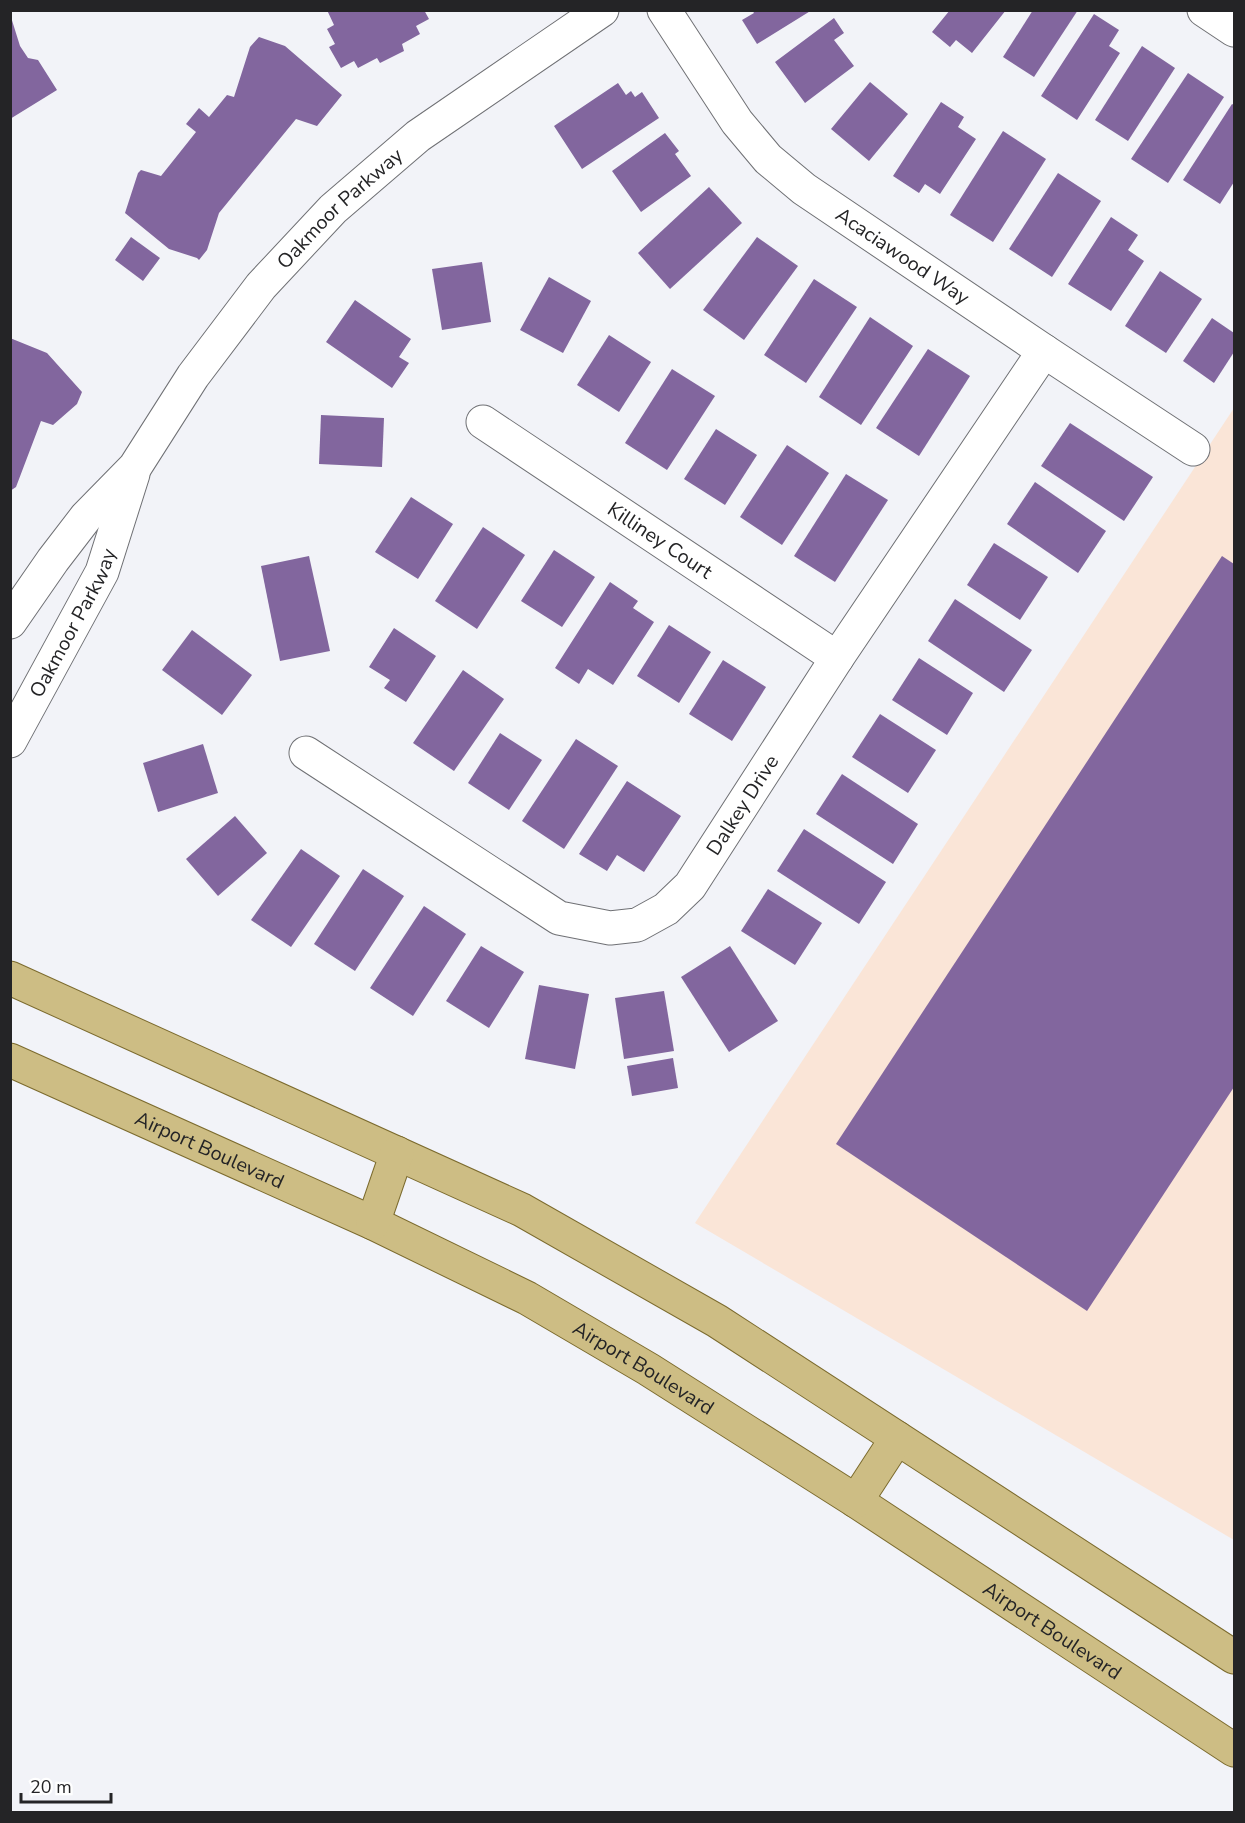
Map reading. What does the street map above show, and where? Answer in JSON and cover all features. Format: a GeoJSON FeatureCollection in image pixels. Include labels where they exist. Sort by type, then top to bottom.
{"type":"FeatureCollection","features":[{"type":"Feature","properties":{"kind":"main road"},"geometry":{"type":"LineString","coordinates":[[10,978],[522,1210],[717,1321],[1234,1657]]}},
{"type":"Feature","properties":{"kind":"main road","name":"Airport Boulevard"},"geometry":{"type":"LineString","coordinates":[[10,1060],[373,1223],[537,1304],[648,1369],[856,1501],[1234,1750]]}},
{"type":"Feature","properties":{"kind":"main road"},"geometry":{"type":"LineString","coordinates":[[373,1223],[397,1152]]}},
{"type":"Feature","properties":{"kind":"main road"},"geometry":{"type":"LineString","coordinates":[[856,1501],[897,1438]]}},
{"type":"Feature","properties":{"kind":"street","name":"Oakmoor Parkway"},"geometry":{"type":"LineString","coordinates":[[10,622],[52,560],[86,518],[135,467],[193,376],[261,286],[333,209],[418,136],[603,10]]}},
{"type":"Feature","properties":{"kind":"street","name":"Acaciawood Way"},"geometry":{"type":"LineString","coordinates":[[664,10],[737,122],[768,159],[804,189],[1193,449]]}},
{"type":"Feature","properties":{"kind":"street"},"geometry":{"type":"LineString","coordinates":[[1204,10],[1234,30]]}},
{"type":"Feature","properties":{"kind":"street","name":"Dalkey Drive"},"geometry":{"type":"LineString","coordinates":[[306,753],[559,918],[610,928],[637,925],[666,909],[690,886],[837,658],[1044,351]]}},
{"type":"Feature","properties":{"kind":"street","name":"Killiney Court"},"geometry":{"type":"LineString","coordinates":[[483,422],[837,658]]}},
{"type":"Feature","properties":{"kind":"street","name":"Oakmoor Parkway"},"geometry":{"type":"LineString","coordinates":[[10,741],[102,572],[135,467]]}},
{"type":"Feature","properties":{"kind":"shaded area"},"geometry":{"type":"Polygon","coordinates":[[[1234,408],[1234,1540],[695,1223],[1234,408]]]}},
{"type":"Feature","properties":{"kind":"building"},"geometry":{"type":"Polygon","coordinates":[[[327,10],[424,10],[429,19],[416,26],[420,34],[402,44],[404,51],[380,63],[377,58],[358,68],[354,61],[341,68],[329,47],[335,44],[327,29],[334,25],[327,10]]]}},
{"type":"Feature","properties":{"kind":"building"},"geometry":{"type":"Polygon","coordinates":[[[752,10],[812,10],[757,44],[742,20],[754,13],[752,10]]]}},
{"type":"Feature","properties":{"kind":"building"},"geometry":{"type":"Polygon","coordinates":[[[950,10],[1006,10],[972,53],[956,40],[950,47],[932,32],[950,10]]]}},
{"type":"Feature","properties":{"kind":"building"},"geometry":{"type":"Polygon","coordinates":[[[1033,10],[1078,10],[1034,77],[1003,57],[1033,10]]]}},
{"type":"Feature","properties":{"kind":"building"},"geometry":{"type":"Polygon","coordinates":[[[10,14],[20,46],[28,58],[38,60],[57,90],[10,119],[10,14]]]}},
{"type":"Feature","properties":{"kind":"building"},"geometry":{"type":"Polygon","coordinates":[[[1094,14],[1119,30],[1109,46],[1120,53],[1077,120],[1041,96],[1094,14]]]}},
{"type":"Feature","properties":{"kind":"building"},"geometry":{"type":"Polygon","coordinates":[[[834,18],[844,33],[834,40],[854,66],[805,103],[775,62],[834,18]]]}},
{"type":"Feature","properties":{"kind":"building"},"geometry":{"type":"Polygon","coordinates":[[[259,37],[285,46],[342,95],[317,126],[296,119],[219,213],[207,250],[199,260],[169,249],[125,213],[138,173],[141,170],[161,176],[196,132],[186,124],[199,108],[209,117],[227,95],[234,97],[250,47],[259,37]]]}},
{"type":"Feature","properties":{"kind":"building"},"geometry":{"type":"Polygon","coordinates":[[[1142,46],[1175,68],[1128,141],[1095,120],[1142,46]]]}},
{"type":"Feature","properties":{"kind":"building"},"geometry":{"type":"Polygon","coordinates":[[[1188,73],[1224,97],[1168,183],[1131,159],[1188,73]]]}},
{"type":"Feature","properties":{"kind":"building"},"geometry":{"type":"Polygon","coordinates":[[[870,82],[908,114],[869,161],[831,129],[870,82]]]}},
{"type":"Feature","properties":{"kind":"building"},"geometry":{"type":"Polygon","coordinates":[[[618,83],[626,95],[631,91],[635,97],[642,92],[659,118],[582,169],[554,126],[618,83]]]}},
{"type":"Feature","properties":{"kind":"building"},"geometry":{"type":"Polygon","coordinates":[[[941,102],[964,117],[958,127],[976,139],[940,194],[925,184],[919,193],[893,176],[941,102]]]}},
{"type":"Feature","properties":{"kind":"building"},"geometry":{"type":"Polygon","coordinates":[[[1232,104],[1234,105],[1234,182],[1220,204],[1183,180],[1232,104]]]}},
{"type":"Feature","properties":{"kind":"building"},"geometry":{"type":"Polygon","coordinates":[[[1003,131],[1046,159],[993,242],[950,215],[1003,131]]]}},
{"type":"Feature","properties":{"kind":"building"},"geometry":{"type":"Polygon","coordinates":[[[665,133],[679,151],[675,154],[691,176],[641,212],[612,171],[665,133]]]}},
{"type":"Feature","properties":{"kind":"building"},"geometry":{"type":"Polygon","coordinates":[[[1058,173],[1101,201],[1052,277],[1009,249],[1058,173]]]}},
{"type":"Feature","properties":{"kind":"building"},"geometry":{"type":"Polygon","coordinates":[[[709,187],[742,223],[670,289],[638,253],[709,187]]]}},
{"type":"Feature","properties":{"kind":"building"},"geometry":{"type":"Polygon","coordinates":[[[1111,217],[1138,235],[1128,250],[1144,261],[1111,311],[1068,284],[1111,217]]]}},
{"type":"Feature","properties":{"kind":"building"},"geometry":{"type":"Polygon","coordinates":[[[131,237],[160,258],[143,281],[115,260],[131,237]]]}},
{"type":"Feature","properties":{"kind":"building"},"geometry":{"type":"Polygon","coordinates":[[[757,237],[798,266],[744,340],[703,310],[757,237]]]}},
{"type":"Feature","properties":{"kind":"building"},"geometry":{"type":"Polygon","coordinates":[[[482,262],[491,322],[442,330],[432,269],[482,262]]]}},
{"type":"Feature","properties":{"kind":"building"},"geometry":{"type":"Polygon","coordinates":[[[1160,271],[1202,299],[1166,353],[1125,326],[1160,271]]]}},
{"type":"Feature","properties":{"kind":"building"},"geometry":{"type":"Polygon","coordinates":[[[549,277],[591,301],[563,353],[520,330],[549,277]]]}},
{"type":"Feature","properties":{"kind":"building"},"geometry":{"type":"Polygon","coordinates":[[[814,279],[857,307],[806,383],[764,355],[814,279]]]}},
{"type":"Feature","properties":{"kind":"building"},"geometry":{"type":"Polygon","coordinates":[[[355,300],[411,339],[399,357],[409,363],[392,388],[326,342],[355,300]]]}},
{"type":"Feature","properties":{"kind":"building"},"geometry":{"type":"Polygon","coordinates":[[[870,317],[913,346],[861,425],[819,397],[870,317]]]}},
{"type":"Feature","properties":{"kind":"building"},"geometry":{"type":"Polygon","coordinates":[[[1212,318],[1234,333],[1234,352],[1214,383],[1183,361],[1212,318]]]}},
{"type":"Feature","properties":{"kind":"building"},"geometry":{"type":"Polygon","coordinates":[[[609,335],[651,362],[619,412],[577,385],[609,335]]]}},
{"type":"Feature","properties":{"kind":"building"},"geometry":{"type":"Polygon","coordinates":[[[10,338],[47,353],[82,392],[77,404],[53,425],[41,421],[16,487],[10,491],[10,338]]]}},
{"type":"Feature","properties":{"kind":"building"},"geometry":{"type":"Polygon","coordinates":[[[928,349],[970,376],[919,456],[876,428],[928,349]]]}},
{"type":"Feature","properties":{"kind":"building"},"geometry":{"type":"Polygon","coordinates":[[[672,369],[715,396],[667,470],[625,443],[672,369]]]}},
{"type":"Feature","properties":{"kind":"building"},"geometry":{"type":"Polygon","coordinates":[[[321,415],[384,418],[382,467],[319,464],[321,415]]]}},
{"type":"Feature","properties":{"kind":"building"},"geometry":{"type":"Polygon","coordinates":[[[1070,423],[1153,477],[1124,521],[1041,466],[1070,423]]]}},
{"type":"Feature","properties":{"kind":"building"},"geometry":{"type":"Polygon","coordinates":[[[716,429],[757,455],[725,505],[684,479],[716,429]]]}},
{"type":"Feature","properties":{"kind":"building"},"geometry":{"type":"Polygon","coordinates":[[[787,445],[829,473],[782,545],[740,517],[787,445]]]}},
{"type":"Feature","properties":{"kind":"building"},"geometry":{"type":"Polygon","coordinates":[[[846,474],[888,500],[835,582],[794,556],[846,474]]]}},
{"type":"Feature","properties":{"kind":"building"},"geometry":{"type":"Polygon","coordinates":[[[1035,482],[1106,531],[1078,573],[1007,524],[1035,482]]]}},
{"type":"Feature","properties":{"kind":"building"},"geometry":{"type":"Polygon","coordinates":[[[411,497],[453,524],[418,579],[375,552],[411,497]]]}},
{"type":"Feature","properties":{"kind":"building"},"geometry":{"type":"Polygon","coordinates":[[[483,527],[525,555],[477,629],[435,601],[483,527]]]}},
{"type":"Feature","properties":{"kind":"building"},"geometry":{"type":"Polygon","coordinates":[[[994,543],[1048,577],[1020,620],[967,585],[994,543]]]}},
{"type":"Feature","properties":{"kind":"building"},"geometry":{"type":"Polygon","coordinates":[[[554,550],[595,577],[562,627],[521,601],[554,550]]]}},
{"type":"Feature","properties":{"kind":"building"},"geometry":{"type":"Polygon","coordinates":[[[309,556],[330,651],[280,661],[261,566],[309,556]]]}},
{"type":"Feature","properties":{"kind":"building"},"geometry":{"type":"Polygon","coordinates":[[[1222,556],[1234,564],[1234,1087],[1087,1311],[836,1144],[1222,556]]]}},
{"type":"Feature","properties":{"kind":"building"},"geometry":{"type":"Polygon","coordinates":[[[610,582],[638,601],[633,608],[654,622],[613,685],[588,669],[579,684],[555,668],[610,582]]]}},
{"type":"Feature","properties":{"kind":"building"},"geometry":{"type":"Polygon","coordinates":[[[955,599],[1032,650],[1004,692],[928,641],[955,599]]]}},
{"type":"Feature","properties":{"kind":"building"},"geometry":{"type":"Polygon","coordinates":[[[669,625],[711,652],[679,703],[637,676],[669,625]]]}},
{"type":"Feature","properties":{"kind":"building"},"geometry":{"type":"Polygon","coordinates":[[[394,628],[436,656],[406,702],[384,688],[390,680],[369,667],[394,628]]]}},
{"type":"Feature","properties":{"kind":"building"},"geometry":{"type":"Polygon","coordinates":[[[192,630],[252,675],[222,715],[162,670],[192,630]]]}},
{"type":"Feature","properties":{"kind":"building"},"geometry":{"type":"Polygon","coordinates":[[[919,658],[973,693],[947,735],[892,700],[919,658]]]}},
{"type":"Feature","properties":{"kind":"building"},"geometry":{"type":"Polygon","coordinates":[[[723,660],[766,687],[732,741],[689,714],[723,660]]]}},
{"type":"Feature","properties":{"kind":"building"},"geometry":{"type":"Polygon","coordinates":[[[463,670],[504,699],[454,771],[413,743],[463,670]]]}},
{"type":"Feature","properties":{"kind":"building"},"geometry":{"type":"Polygon","coordinates":[[[880,714],[936,750],[908,793],[852,757],[880,714]]]}},
{"type":"Feature","properties":{"kind":"building"},"geometry":{"type":"Polygon","coordinates":[[[500,733],[542,760],[509,810],[468,783],[500,733]]]}},
{"type":"Feature","properties":{"kind":"building"},"geometry":{"type":"Polygon","coordinates":[[[576,739],[618,766],[564,849],[522,821],[576,739]]]}},
{"type":"Feature","properties":{"kind":"building"},"geometry":{"type":"Polygon","coordinates":[[[203,744],[218,793],[158,812],[143,763],[203,744]]]}},
{"type":"Feature","properties":{"kind":"building"},"geometry":{"type":"Polygon","coordinates":[[[842,774],[918,824],[893,864],[816,814],[842,774]]]}},
{"type":"Feature","properties":{"kind":"building"},"geometry":{"type":"Polygon","coordinates":[[[627,781],[681,816],[644,872],[617,855],[607,871],[579,854],[627,781]]]}},
{"type":"Feature","properties":{"kind":"building"},"geometry":{"type":"Polygon","coordinates":[[[235,816],[267,853],[218,896],[186,859],[235,816]]]}},
{"type":"Feature","properties":{"kind":"building"},"geometry":{"type":"Polygon","coordinates":[[[804,829],[886,882],[859,924],[777,871],[804,829]]]}},
{"type":"Feature","properties":{"kind":"building"},"geometry":{"type":"Polygon","coordinates":[[[301,849],[340,876],[291,947],[251,920],[301,849]]]}},
{"type":"Feature","properties":{"kind":"building"},"geometry":{"type":"Polygon","coordinates":[[[363,869],[404,896],[355,971],[314,944],[363,869]]]}},
{"type":"Feature","properties":{"kind":"building"},"geometry":{"type":"Polygon","coordinates":[[[768,889],[822,923],[795,965],[741,931],[768,889]]]}},
{"type":"Feature","properties":{"kind":"building"},"geometry":{"type":"Polygon","coordinates":[[[424,906],[466,934],[413,1016],[370,988],[424,906]]]}},
{"type":"Feature","properties":{"kind":"building"},"geometry":{"type":"Polygon","coordinates":[[[481,946],[524,972],[489,1028],[446,1001],[481,946]]]}},
{"type":"Feature","properties":{"kind":"building"},"geometry":{"type":"Polygon","coordinates":[[[730,946],[778,1021],[729,1052],[681,977],[730,946]]]}},
{"type":"Feature","properties":{"kind":"building"},"geometry":{"type":"Polygon","coordinates":[[[539,985],[589,994],[575,1069],[525,1059],[539,985]]]}},
{"type":"Feature","properties":{"kind":"building"},"geometry":{"type":"Polygon","coordinates":[[[664,991],[674,1051],[624,1059],[615,998],[664,991]]]}},
{"type":"Feature","properties":{"kind":"building"},"geometry":{"type":"Polygon","coordinates":[[[673,1058],[678,1088],[632,1096],[627,1066],[673,1058]]]}}]}
